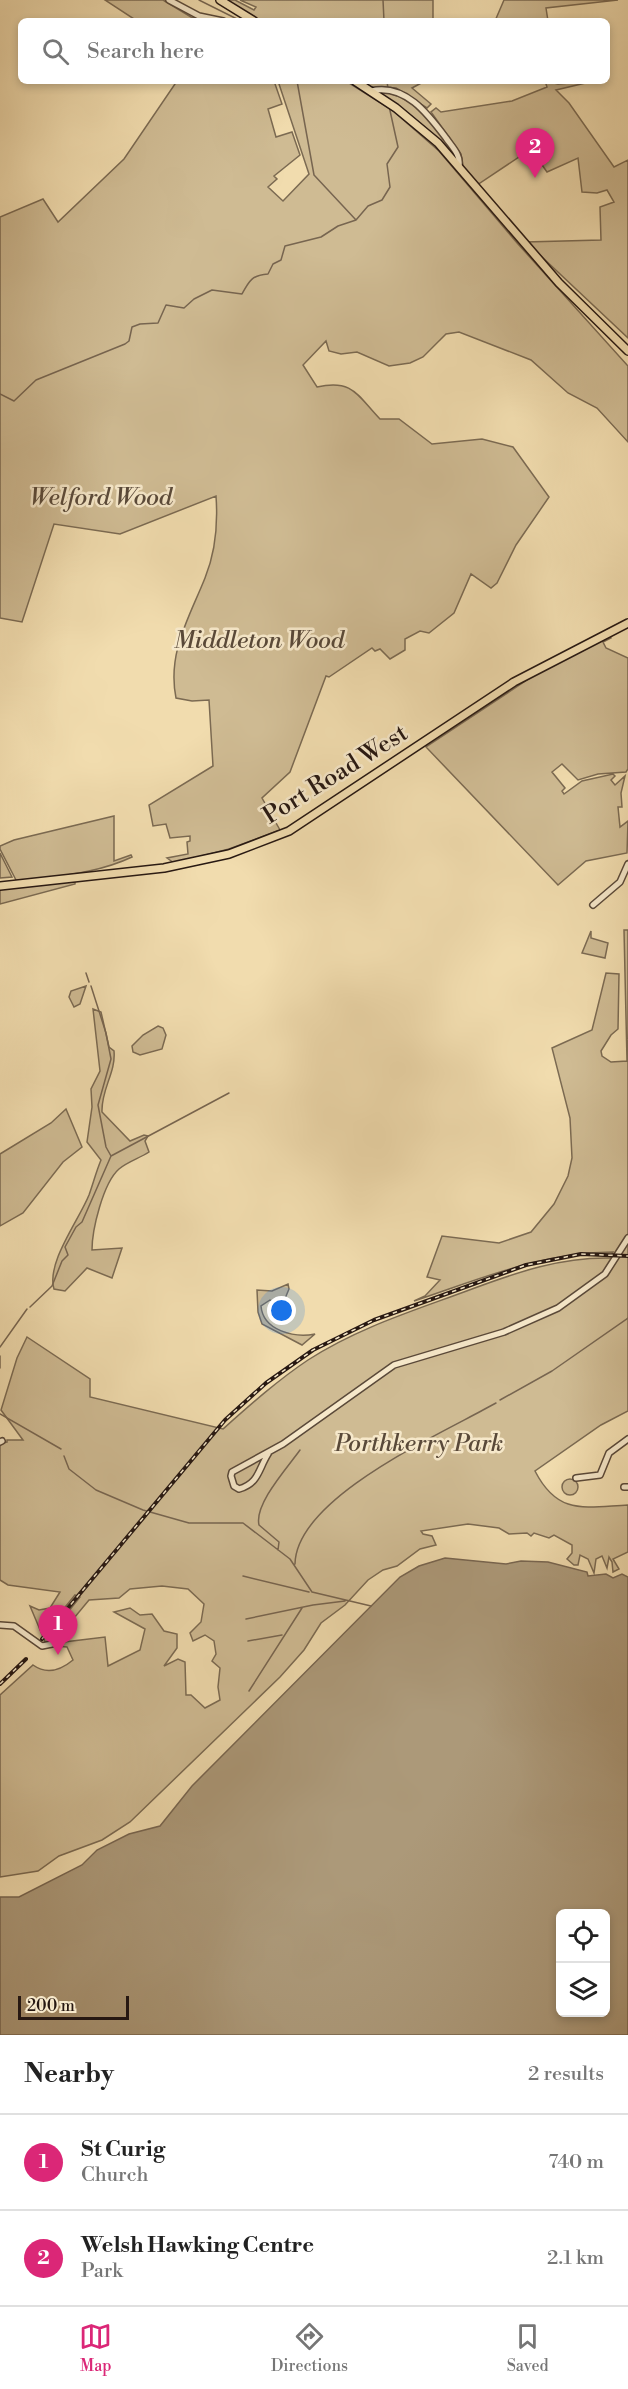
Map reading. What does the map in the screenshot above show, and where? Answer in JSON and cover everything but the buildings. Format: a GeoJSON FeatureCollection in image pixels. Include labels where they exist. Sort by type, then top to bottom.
{"type":"FeatureCollection","features":[{"type":"Feature","properties":{"kind":"main road"},"geometry":{"type":"LineString","coordinates":[[219,0],[249,18]]}},
{"type":"Feature","properties":{"kind":"main road"},"geometry":{"type":"LineString","coordinates":[[360,84],[391,104],[432,138],[459,166],[559,283],[628,351]]}},
{"type":"Feature","properties":{"kind":"main road","name":"Port Road West"},"geometry":{"type":"LineString","coordinates":[[0,886],[164,868],[229,854],[289,831],[514,682],[628,623]]}},
{"type":"Feature","properties":{"kind":"street"},"geometry":{"type":"LineString","coordinates":[[169,0],[199,16],[208,18]]}},
{"type":"Feature","properties":{"kind":"street"},"geometry":{"type":"LineString","coordinates":[[377,95],[387,89],[402,94],[426,111],[459,156],[459,166]]}},
{"type":"Feature","properties":{"kind":"street"},"geometry":{"type":"LineString","coordinates":[[593,905],[620,882],[628,864]]}},
{"type":"Feature","properties":{"kind":"street"},"geometry":{"type":"LineString","coordinates":[[268,1454],[260,1474],[251,1485],[239,1488],[234,1486],[232,1472],[268,1454],[394,1365],[504,1332],[558,1308],[605,1274],[628,1238]]}},
{"type":"Feature","properties":{"kind":"street"},"geometry":{"type":"LineString","coordinates":[[576,1478],[602,1473],[609,1453],[628,1440]]}},
{"type":"Feature","properties":{"kind":"street"},"geometry":{"type":"LineString","coordinates":[[587,1470],[588,1477]]}},
{"type":"Feature","properties":{"kind":"street"},"geometry":{"type":"LineString","coordinates":[[0,1625],[14,1626],[42,1646],[52,1644]]}},
{"type":"Feature","properties":{"kind":"green space"},"geometry":{"type":"Polygon","coordinates":[[[105,0],[163,0],[195,18],[132,18],[105,0]]]}},
{"type":"Feature","properties":{"kind":"green space"},"geometry":{"type":"Polygon","coordinates":[[[227,0],[235,0],[254,10],[256,7],[240,0],[433,0],[433,18],[255,18],[227,0]]]}},
{"type":"Feature","properties":{"kind":"green space"},"geometry":{"type":"Polygon","coordinates":[[[504,0],[618,0],[546,8],[548,18],[496,18],[504,0]]]}},
{"type":"Feature","properties":{"kind":"green space"},"geometry":{"type":"Polygon","coordinates":[[[175,84],[275,84],[282,104],[268,109],[276,137],[292,132],[300,155],[274,176],[277,179],[268,187],[283,201],[309,174],[279,84],[351,84],[392,110],[439,151],[518,244],[628,366],[628,442],[597,408],[568,393],[531,360],[459,332],[446,334],[423,357],[410,363],[389,366],[357,352],[341,354],[329,351],[326,341],[303,365],[317,387],[339,385],[347,387],[359,396],[380,419],[399,419],[432,444],[482,439],[513,447],[549,497],[516,545],[497,583],[491,588],[471,574],[454,613],[429,633],[420,631],[405,639],[405,650],[390,659],[380,649],[375,651],[372,648],[329,677],[326,676],[290,772],[262,798],[280,830],[229,849],[174,863],[167,858],[188,854],[187,842],[190,841],[190,836],[170,838],[166,824],[153,826],[149,805],[213,766],[209,700],[192,701],[176,698],[174,666],[181,636],[212,558],[217,517],[216,496],[120,534],[54,524],[22,622],[0,618],[0,217],[43,199],[58,222],[124,159],[175,84]]]}},
{"type":"Feature","properties":{"kind":"green space"},"geometry":{"type":"Polygon","coordinates":[[[364,84],[419,84],[412,88],[431,104],[427,108],[396,88],[369,87],[364,84]]]}},
{"type":"Feature","properties":{"kind":"green space"},"geometry":{"type":"Polygon","coordinates":[[[546,84],[581,84],[556,90],[569,103],[614,167],[628,160],[628,338],[526,242],[601,240],[600,207],[614,202],[607,190],[597,193],[582,192],[578,158],[547,172],[531,149],[477,185],[463,167],[461,154],[431,112],[436,108],[441,112],[512,101],[547,87],[546,84]]]}},
{"type":"Feature","properties":{"kind":"green space"},"geometry":{"type":"Polygon","coordinates":[[[380,91],[406,100],[425,115],[458,157],[456,160],[390,100],[380,94],[380,91]]]}},
{"type":"Feature","properties":{"kind":"green space"},"geometry":{"type":"Polygon","coordinates":[[[609,634],[611,638],[603,642],[606,648],[628,658],[628,769],[626,772],[598,774],[578,780],[562,764],[552,772],[565,788],[562,791],[564,794],[582,781],[613,774],[615,776],[611,780],[615,785],[625,776],[621,793],[622,807],[618,807],[620,827],[628,821],[627,853],[586,861],[558,885],[426,747],[536,674],[609,634]]]}},
{"type":"Feature","properties":{"kind":"green space"},"geometry":{"type":"Polygon","coordinates":[[[114,816],[114,861],[131,855],[132,857],[118,863],[76,874],[17,882],[0,849],[0,846],[14,840],[114,816]]]}},
{"type":"Feature","properties":{"kind":"green space"},"geometry":{"type":"Polygon","coordinates":[[[0,853],[12,877],[0,878],[0,853]]]}},
{"type":"Feature","properties":{"kind":"green space"},"geometry":{"type":"Polygon","coordinates":[[[75,881],[75,884],[0,904],[0,889],[75,881]]]}},
{"type":"Feature","properties":{"kind":"green space","name":"Porthkerry Park"},"geometry":{"type":"Polygon","coordinates":[[[624,930],[628,930],[628,1411],[601,1425],[535,1471],[553,1496],[563,1502],[586,1507],[628,1505],[628,1552],[613,1559],[619,1569],[613,1572],[609,1557],[607,1568],[602,1556],[596,1559],[594,1573],[588,1559],[580,1555],[578,1565],[574,1565],[567,1559],[572,1553],[572,1545],[554,1535],[549,1538],[534,1533],[531,1536],[527,1533],[509,1534],[499,1528],[468,1524],[421,1531],[423,1534],[432,1536],[436,1545],[420,1549],[397,1566],[383,1570],[368,1580],[345,1605],[321,1623],[304,1650],[280,1677],[130,1822],[102,1840],[59,1856],[38,1871],[0,1877],[0,1695],[33,1665],[43,1670],[54,1670],[73,1660],[67,1647],[56,1646],[56,1643],[105,1637],[108,1666],[140,1650],[145,1629],[114,1612],[130,1608],[140,1615],[152,1614],[164,1631],[177,1634],[177,1648],[164,1666],[178,1659],[185,1662],[186,1695],[191,1695],[205,1708],[220,1700],[218,1687],[220,1668],[212,1661],[216,1654],[214,1641],[205,1635],[193,1641],[190,1633],[201,1622],[204,1604],[188,1589],[162,1586],[130,1589],[119,1598],[89,1600],[60,1635],[46,1644],[30,1606],[39,1610],[50,1608],[60,1592],[8,1585],[0,1580],[0,1443],[7,1442],[7,1440],[23,1440],[1,1410],[17,1358],[27,1337],[90,1379],[90,1397],[223,1429],[297,1368],[347,1338],[409,1312],[523,1271],[574,1260],[610,1258],[613,1252],[587,1253],[537,1262],[512,1268],[414,1301],[425,1296],[440,1280],[427,1277],[442,1236],[499,1243],[531,1232],[554,1204],[568,1176],[572,1158],[570,1118],[552,1048],[592,1030],[606,973],[619,974],[618,1029],[611,1035],[601,1051],[602,1056],[611,1062],[627,1061],[624,930]],[[75,1595],[48,1628],[51,1633],[80,1597],[75,1595]]]}},
{"type":"Feature","properties":{"kind":"green space"},"geometry":{"type":"Polygon","coordinates":[[[591,931],[591,938],[608,943],[605,958],[582,953],[591,931]]]}},
{"type":"Feature","properties":{"kind":"green space"},"geometry":{"type":"Polygon","coordinates":[[[86,986],[80,1004],[74,1007],[69,997],[71,991],[86,986]]]}},
{"type":"Feature","properties":{"kind":"green space"},"geometry":{"type":"Polygon","coordinates":[[[93,1009],[101,1012],[109,1047],[114,1051],[113,1067],[102,1104],[102,1112],[130,1141],[144,1135],[148,1136],[145,1141],[149,1152],[119,1169],[103,1196],[94,1231],[92,1250],[122,1248],[112,1278],[87,1268],[65,1291],[54,1289],[55,1267],[59,1254],[89,1195],[101,1160],[87,1142],[92,1107],[91,1089],[100,1071],[93,1009]]]}},
{"type":"Feature","properties":{"kind":"green space"},"geometry":{"type":"Polygon","coordinates":[[[158,1026],[163,1028],[166,1035],[162,1049],[140,1055],[133,1052],[132,1046],[143,1035],[158,1026]]]}},
{"type":"Feature","properties":{"kind":"green space"},"geometry":{"type":"Polygon","coordinates":[[[66,1109],[82,1147],[63,1162],[23,1213],[0,1226],[0,1154],[51,1123],[66,1109]]]}},
{"type":"Feature","properties":{"kind":"green space"},"geometry":{"type":"Polygon","coordinates":[[[288,1284],[289,1289],[284,1301],[279,1304],[270,1300],[261,1306],[263,1315],[267,1321],[281,1331],[298,1335],[315,1334],[302,1345],[262,1324],[258,1312],[257,1290],[272,1291],[288,1284]]]}},
{"type":"Feature","properties":{"kind":"green space"},"geometry":{"type":"Polygon","coordinates":[[[570,1479],[576,1481],[578,1487],[576,1493],[570,1495],[564,1493],[562,1487],[564,1481],[570,1479]]]}},
{"type":"Feature","properties":{"kind":"shaded area"},"geometry":{"type":"Polygon","coordinates":[[[445,1558],[506,1564],[521,1561],[548,1562],[587,1572],[588,1576],[606,1574],[613,1578],[622,1574],[628,1577],[628,2035],[0,2035],[0,1897],[19,1897],[82,1865],[97,1850],[129,1834],[160,1826],[192,1786],[400,1577],[419,1566],[445,1558]]]}},
{"type":"Feature","properties":{"kind":"waterway"},"geometry":{"type":"LineString","coordinates":[[199,0],[235,18]]}},
{"type":"Feature","properties":{"kind":"waterway"},"geometry":{"type":"LineString","coordinates":[[383,0],[384,18]]}},
{"type":"Feature","properties":{"kind":"waterway"},"geometry":{"type":"LineString","coordinates":[[0,394],[14,401],[36,380],[125,344],[129,341],[132,327],[158,323],[166,305],[184,308],[194,299],[212,290],[242,294],[252,280],[268,274],[273,264],[281,260],[285,246],[321,237],[338,226],[356,220],[314,175],[298,84]]}},
{"type":"Feature","properties":{"kind":"waterway"},"geometry":{"type":"LineString","coordinates":[[387,84],[388,89]]}},
{"type":"Feature","properties":{"kind":"waterway"},"geometry":{"type":"LineString","coordinates":[[356,220],[368,206],[382,200],[390,187],[387,164],[398,147],[389,106]]}},
{"type":"Feature","properties":{"kind":"waterway"},"geometry":{"type":"LineString","coordinates":[[86,973],[89,982]]}},
{"type":"Feature","properties":{"kind":"waterway"},"geometry":{"type":"LineString","coordinates":[[30,1307],[52,1286],[62,1261],[68,1255],[65,1247],[76,1227],[82,1222],[111,1156],[106,1147],[98,1105],[111,1059],[106,1033],[91,986]]}},
{"type":"Feature","properties":{"kind":"waterway"},"geometry":{"type":"LineString","coordinates":[[111,1156],[229,1093]]}},
{"type":"Feature","properties":{"kind":"waterway"},"geometry":{"type":"LineString","coordinates":[[0,1347],[27,1309]]}},
{"type":"Feature","properties":{"kind":"waterway"},"geometry":{"type":"LineString","coordinates":[[500,1400],[552,1371],[628,1318]]}},
{"type":"Feature","properties":{"kind":"waterway"},"geometry":{"type":"LineString","coordinates":[[0,1356],[0,1368]]}},
{"type":"Feature","properties":{"kind":"waterway"},"geometry":{"type":"LineString","coordinates":[[295,1564],[302,1539],[319,1515],[345,1492],[409,1449],[496,1403]]}},
{"type":"Feature","properties":{"kind":"waterway"},"geometry":{"type":"LineString","coordinates":[[0,1414],[61,1449]]}},
{"type":"Feature","properties":{"kind":"waterway"},"geometry":{"type":"LineString","coordinates":[[278,1550],[279,1542],[259,1525],[259,1516],[273,1486],[300,1450]]}},
{"type":"Feature","properties":{"kind":"waterway"},"geometry":{"type":"LineString","coordinates":[[64,1456],[69,1469],[96,1490],[143,1510],[189,1523],[243,1523],[290,1559],[312,1592],[371,1606]]}},
{"type":"Feature","properties":{"kind":"waterway"},"geometry":{"type":"LineString","coordinates":[[243,1576],[309,1592]]}},
{"type":"Feature","properties":{"kind":"waterway"},"geometry":{"type":"LineString","coordinates":[[246,1619],[345,1601]]}},
{"type":"Feature","properties":{"kind":"waterway"},"geometry":{"type":"LineString","coordinates":[[249,1691],[302,1608]]}},
{"type":"Feature","properties":{"kind":"waterway"},"geometry":{"type":"LineString","coordinates":[[248,1641],[282,1635]]}},
{"type":"Feature","properties":{"kind":"railway"},"geometry":{"type":"LineString","coordinates":[[42,1639],[225,1420],[266,1383],[313,1350],[374,1320],[526,1265],[581,1254],[628,1256]]}},
{"type":"Feature","properties":{"kind":"railway"},"geometry":{"type":"LineString","coordinates":[[0,1684],[26,1659]]}},
{"type":"Feature","properties":{"kind":"place","name":"Welsh Hawking Centre"},"geometry":{"type":"Point","coordinates":[535,178]}},
{"type":"Feature","properties":{"kind":"place","name":"St Curig"},"geometry":{"type":"Point","coordinates":[58,1655]}},
{"type":"Feature","properties":{"kind":"park label","name":"Welford Wood"},"geometry":{"type":"Point","coordinates":[101,497]}},
{"type":"Feature","properties":{"kind":"park label","name":"Middleton Wood"},"geometry":{"type":"Point","coordinates":[259,640]}}]}
